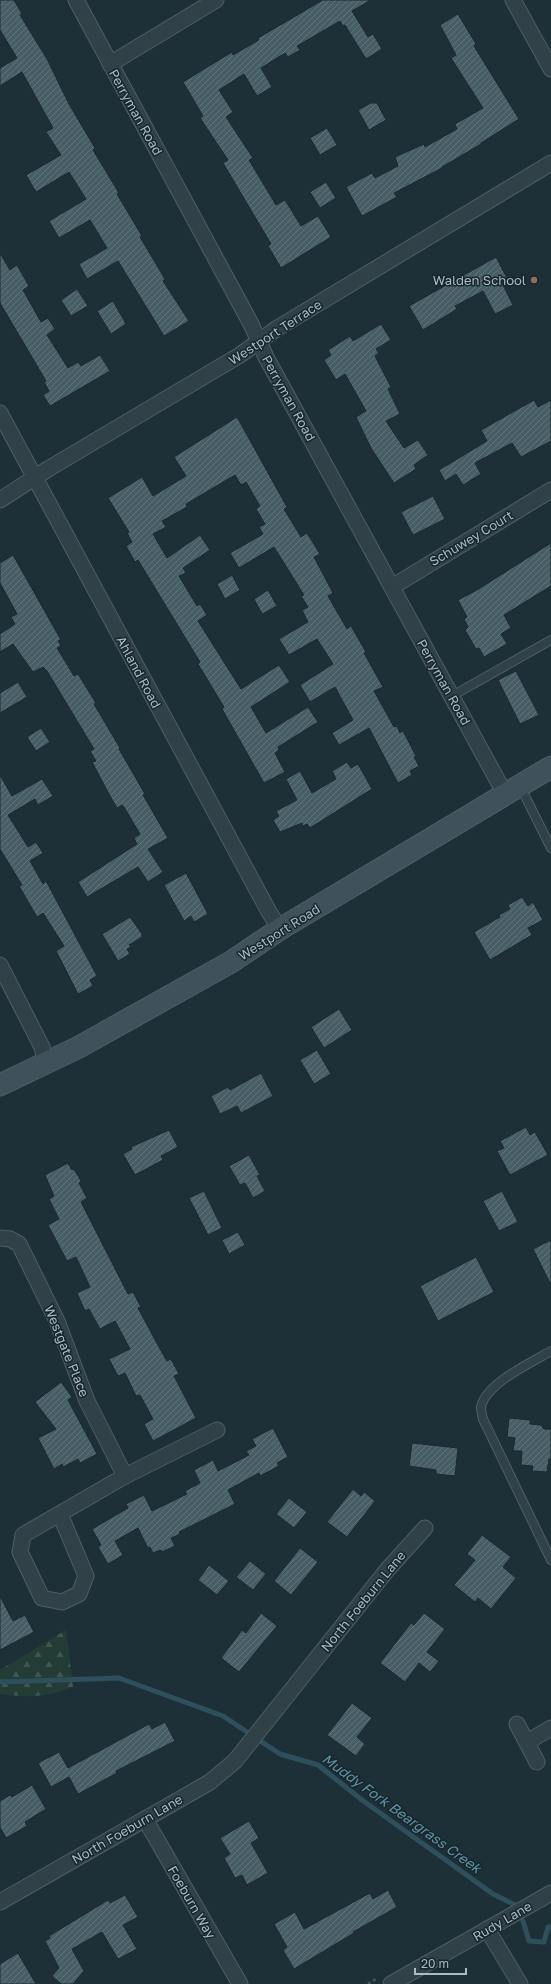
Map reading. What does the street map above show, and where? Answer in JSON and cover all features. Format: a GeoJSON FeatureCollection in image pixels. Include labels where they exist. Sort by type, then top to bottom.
{"type":"FeatureCollection","features":[{"type":"Feature","properties":{"kind":"main road","name":"Westport Road"},"geometry":{"type":"LineString","coordinates":[[0,1086],[46,1064],[231,962],[280,929],[551,767]]}},
{"type":"Feature","properties":{"kind":"street","name":"Perryman Road"},"geometry":{"type":"LineString","coordinates":[[76,0],[452,696],[512,790]]}},
{"type":"Feature","properties":{"kind":"street"},"geometry":{"type":"LineString","coordinates":[[110,64],[216,0]]}},
{"type":"Feature","properties":{"kind":"street"},"geometry":{"type":"LineString","coordinates":[[514,0],[551,69]]}},
{"type":"Feature","properties":{"kind":"street","name":"Westport Terrace"},"geometry":{"type":"LineString","coordinates":[[0,500],[35,477],[240,355],[259,341],[551,163]]}},
{"type":"Feature","properties":{"kind":"street","name":"Ahland Road"},"geometry":{"type":"LineString","coordinates":[[0,413],[269,912],[280,929]]}},
{"type":"Feature","properties":{"kind":"street","name":"Schuwey Court"},"geometry":{"type":"LineString","coordinates":[[392,587],[551,490]]}},
{"type":"Feature","properties":{"kind":"street"},"geometry":{"type":"LineString","coordinates":[[0,965],[42,1047],[46,1064]]}},
{"type":"Feature","properties":{"kind":"street","name":"Westgate Place"},"geometry":{"type":"LineString","coordinates":[[0,1238],[10,1239],[19,1244],[57,1321],[87,1401],[125,1476]]}},
{"type":"Feature","properties":{"kind":"street"},"geometry":{"type":"LineString","coordinates":[[60,1514],[86,1576],[79,1594],[62,1602],[42,1598],[20,1552],[22,1535],[125,1476],[217,1430]]}},
{"type":"Feature","properties":{"kind":"street","name":"North Foeburn Lane"},"geometry":{"type":"LineString","coordinates":[[0,1902],[210,1782],[235,1761],[247,1748],[387,1570],[425,1528]]}},
{"type":"Feature","properties":{"kind":"street"},"geometry":{"type":"LineString","coordinates":[[517,1724],[537,1762]]}},
{"type":"Feature","properties":{"kind":"street"},"geometry":{"type":"LineString","coordinates":[[527,1742],[551,1728]]}},
{"type":"Feature","properties":{"kind":"street","name":"Foeburn Way"},"geometry":{"type":"LineString","coordinates":[[145,1819],[240,1984]]}},
{"type":"Feature","properties":{"kind":"street","name":"Rudy Lane"},"geometry":{"type":"LineString","coordinates":[[391,1984],[551,1893]]}},
{"type":"Feature","properties":{"kind":"street"},"geometry":{"type":"LineString","coordinates":[[487,1929],[520,1984]]}},
{"type":"Feature","properties":{"kind":"lane"},"geometry":{"type":"LineString","coordinates":[[452,696],[551,640]]}},
{"type":"Feature","properties":{"kind":"lane"},"geometry":{"type":"LineString","coordinates":[[512,790],[551,848]]}},
{"type":"Feature","properties":{"kind":"lane"},"geometry":{"type":"LineString","coordinates":[[551,1351],[501,1381],[484,1398],[481,1408],[483,1419],[551,1560]]}},
{"type":"Feature","properties":{"kind":"green space"},"geometry":{"type":"Polygon","coordinates":[[[66,1630],[73,1687],[55,1693],[37,1696],[0,1694],[0,1670],[66,1630]]]}},
{"type":"Feature","properties":{"kind":"building"},"geometry":{"type":"Polygon","coordinates":[[[0,0],[14,0],[22,14],[20,15],[47,59],[69,104],[95,148],[93,150],[119,193],[117,194],[142,236],[140,237],[165,279],[163,281],[189,321],[164,336],[118,261],[87,279],[79,264],[107,248],[90,220],[59,238],[49,221],[86,199],[69,172],[36,192],[26,175],[61,155],[46,132],[53,128],[22,72],[0,86],[0,68],[17,58],[0,30],[0,0]]]}},
{"type":"Feature","properties":{"kind":"building"},"geometry":{"type":"Polygon","coordinates":[[[323,0],[371,0],[352,11],[368,37],[373,34],[382,49],[366,59],[345,25],[343,26],[340,21],[297,46],[300,50],[288,57],[285,53],[261,68],[272,87],[257,96],[244,74],[219,90],[233,112],[226,117],[253,158],[249,160],[276,205],[285,200],[301,226],[318,216],[331,237],[281,268],[268,246],[271,244],[223,163],[228,160],[200,118],[203,116],[183,82],[232,52],[233,55],[259,40],[258,38],[323,0]]]}},
{"type":"Feature","properties":{"kind":"building"},"geometry":{"type":"Polygon","coordinates":[[[458,14],[476,44],[474,46],[519,119],[442,168],[394,193],[397,197],[362,216],[346,187],[372,173],[375,178],[398,166],[395,157],[424,144],[425,147],[457,129],[455,124],[483,108],[451,58],[456,55],[440,25],[458,14]]]}},
{"type":"Feature","properties":{"kind":"building"},"geometry":{"type":"Polygon","coordinates":[[[371,103],[377,103],[386,120],[369,130],[358,110],[371,103]]]}},
{"type":"Feature","properties":{"kind":"building"},"geometry":{"type":"Polygon","coordinates":[[[327,128],[337,145],[320,155],[310,138],[327,128]]]}},
{"type":"Feature","properties":{"kind":"building"},"geometry":{"type":"Polygon","coordinates":[[[326,182],[336,198],[320,208],[310,192],[326,182]]]}},
{"type":"Feature","properties":{"kind":"building"},"geometry":{"type":"Polygon","coordinates":[[[0,253],[10,270],[17,265],[29,286],[23,290],[41,322],[48,318],[55,329],[47,335],[68,368],[78,362],[81,366],[100,355],[110,371],[50,406],[43,395],[49,391],[44,382],[46,381],[0,303],[0,253]]]}},
{"type":"Feature","properties":{"kind":"building"},"geometry":{"type":"Polygon","coordinates":[[[496,257],[507,278],[501,281],[513,305],[495,314],[483,291],[455,306],[457,309],[423,330],[409,306],[496,257]]]}},
{"type":"Feature","properties":{"kind":"building"},"geometry":{"type":"Polygon","coordinates":[[[77,289],[88,306],[71,316],[61,300],[77,289]]]}},
{"type":"Feature","properties":{"kind":"building"},"geometry":{"type":"Polygon","coordinates":[[[113,301],[126,324],[111,334],[97,311],[113,301]]]}},
{"type":"Feature","properties":{"kind":"building"},"geometry":{"type":"Polygon","coordinates":[[[381,324],[391,340],[376,349],[379,353],[375,356],[391,387],[388,389],[400,414],[386,421],[404,448],[418,440],[428,455],[414,465],[416,469],[394,483],[371,448],[356,417],[366,411],[345,374],[336,380],[324,360],[331,355],[328,350],[350,336],[353,341],[381,324]]]}},
{"type":"Feature","properties":{"kind":"building"},"geometry":{"type":"Polygon","coordinates":[[[534,400],[538,407],[551,400],[551,441],[521,457],[512,443],[475,463],[481,474],[463,485],[456,474],[445,481],[439,470],[487,441],[481,430],[534,400]]]}},
{"type":"Feature","properties":{"kind":"building"},"geometry":{"type":"Polygon","coordinates":[[[237,417],[287,507],[284,509],[301,537],[307,533],[320,554],[314,557],[333,593],[328,596],[347,629],[351,626],[366,652],[364,653],[383,687],[374,691],[394,727],[397,726],[400,733],[403,731],[416,756],[414,757],[419,766],[410,771],[412,775],[398,783],[369,728],[339,745],[332,733],[353,720],[335,687],[310,702],[300,685],[333,664],[317,639],[289,655],[279,639],[308,622],[302,610],[308,607],[301,596],[304,595],[274,547],[239,568],[230,553],[263,534],[259,527],[265,524],[256,509],[260,506],[246,482],[241,485],[235,475],[186,504],[187,507],[162,521],[166,527],[153,534],[167,558],[200,535],[210,550],[183,568],[186,573],[179,576],[197,606],[200,604],[207,615],[198,621],[241,689],[279,665],[290,682],[251,707],[266,733],[308,707],[318,722],[278,747],[279,750],[275,753],[285,772],[264,783],[222,709],[224,707],[198,664],[200,662],[138,560],[135,562],[126,546],[132,542],[127,533],[129,532],[108,498],[142,477],[153,496],[186,476],[174,457],[237,417]]]}},
{"type":"Feature","properties":{"kind":"building"},"geometry":{"type":"Polygon","coordinates":[[[433,496],[445,519],[413,535],[401,512],[433,496]]]}},
{"type":"Feature","properties":{"kind":"building"},"geometry":{"type":"Polygon","coordinates":[[[551,543],[551,586],[504,615],[511,628],[501,634],[507,644],[484,657],[479,648],[476,649],[465,630],[468,627],[464,619],[467,617],[458,600],[477,590],[551,543]]]}},
{"type":"Feature","properties":{"kind":"building"},"geometry":{"type":"Polygon","coordinates":[[[13,555],[61,640],[58,641],[61,646],[57,648],[74,676],[78,674],[96,703],[94,704],[120,748],[119,749],[145,794],[143,795],[168,838],[148,849],[163,872],[148,882],[138,867],[87,897],[78,882],[137,844],[134,838],[140,834],[124,807],[122,805],[117,808],[110,796],[92,762],[96,761],[90,751],[94,749],[47,671],[43,667],[33,672],[13,644],[0,652],[0,634],[15,624],[11,617],[17,614],[0,583],[0,563],[13,555]]]}},
{"type":"Feature","properties":{"kind":"building"},"geometry":{"type":"Polygon","coordinates":[[[232,575],[240,590],[225,599],[217,584],[232,575]]]}},
{"type":"Feature","properties":{"kind":"building"},"geometry":{"type":"Polygon","coordinates":[[[268,590],[277,606],[262,614],[254,599],[268,590]]]}},
{"type":"Feature","properties":{"kind":"building"},"geometry":{"type":"Polygon","coordinates":[[[516,671],[539,715],[520,724],[498,680],[516,671]]]}},
{"type":"Feature","properties":{"kind":"building"},"geometry":{"type":"Polygon","coordinates":[[[18,682],[27,697],[0,713],[0,693],[18,682]]]}},
{"type":"Feature","properties":{"kind":"building"},"geometry":{"type":"Polygon","coordinates":[[[41,728],[50,742],[36,751],[27,737],[41,728]]]}},
{"type":"Feature","properties":{"kind":"building"},"geometry":{"type":"Polygon","coordinates":[[[347,762],[351,768],[358,764],[372,789],[310,828],[307,824],[303,826],[302,823],[280,832],[273,820],[279,816],[276,811],[297,800],[286,779],[300,771],[312,793],[336,779],[332,771],[347,762]]]}},
{"type":"Feature","properties":{"kind":"building"},"geometry":{"type":"Polygon","coordinates":[[[0,775],[12,796],[42,779],[53,796],[38,805],[35,799],[8,815],[28,847],[36,842],[43,853],[30,861],[43,884],[46,881],[97,976],[90,980],[93,986],[78,994],[56,951],[64,946],[43,913],[37,917],[19,886],[22,885],[0,849],[0,775]]]}},
{"type":"Feature","properties":{"kind":"building"},"geometry":{"type":"Polygon","coordinates":[[[186,873],[208,914],[194,922],[191,916],[184,921],[164,885],[186,873]]]}},
{"type":"Feature","properties":{"kind":"building"},"geometry":{"type":"Polygon","coordinates":[[[522,897],[528,906],[533,902],[543,920],[528,928],[532,935],[490,960],[474,932],[500,917],[499,915],[510,909],[508,905],[522,897]]]}},
{"type":"Feature","properties":{"kind":"building"},"geometry":{"type":"Polygon","coordinates":[[[130,917],[142,934],[142,937],[129,945],[131,947],[127,949],[130,954],[118,961],[102,934],[130,917]]]}},
{"type":"Feature","properties":{"kind":"building"},"geometry":{"type":"Polygon","coordinates":[[[339,1009],[352,1030],[324,1048],[311,1027],[339,1009]]]}},
{"type":"Feature","properties":{"kind":"building"},"geometry":{"type":"Polygon","coordinates":[[[317,1050],[331,1074],[314,1084],[300,1060],[317,1050]]]}},
{"type":"Feature","properties":{"kind":"building"},"geometry":{"type":"Polygon","coordinates":[[[261,1073],[273,1096],[241,1113],[237,1106],[220,1114],[211,1096],[228,1087],[230,1090],[261,1073]]]}},
{"type":"Feature","properties":{"kind":"building"},"geometry":{"type":"Polygon","coordinates":[[[526,1127],[530,1135],[535,1132],[548,1155],[510,1175],[497,1151],[504,1148],[500,1141],[526,1127]]]}},
{"type":"Feature","properties":{"kind":"building"},"geometry":{"type":"Polygon","coordinates":[[[169,1130],[178,1147],[161,1156],[163,1160],[135,1175],[123,1154],[132,1149],[131,1147],[169,1130]]]}},
{"type":"Feature","properties":{"kind":"building"},"geometry":{"type":"Polygon","coordinates":[[[249,1155],[260,1175],[257,1176],[265,1191],[253,1198],[245,1183],[240,1185],[229,1166],[249,1155]]]}},
{"type":"Feature","properties":{"kind":"building"},"geometry":{"type":"Polygon","coordinates":[[[68,1163],[72,1170],[74,1169],[81,1181],[79,1183],[87,1198],[81,1202],[128,1294],[133,1292],[141,1307],[138,1308],[160,1349],[167,1361],[171,1359],[179,1374],[174,1376],[196,1418],[153,1441],[144,1424],[153,1419],[140,1395],[136,1396],[125,1373],[118,1376],[109,1359],[130,1349],[115,1321],[100,1329],[89,1309],[85,1311],[77,1293],[90,1287],[76,1257],[67,1261],[48,1225],[59,1219],[49,1199],[54,1196],[45,1175],[68,1163]]]}},
{"type":"Feature","properties":{"kind":"building"},"geometry":{"type":"Polygon","coordinates":[[[204,1191],[222,1228],[208,1235],[189,1198],[204,1191]]]}},
{"type":"Feature","properties":{"kind":"building"},"geometry":{"type":"Polygon","coordinates":[[[502,1191],[518,1222],[499,1231],[483,1201],[502,1191]]]}},
{"type":"Feature","properties":{"kind":"building"},"geometry":{"type":"Polygon","coordinates":[[[238,1232],[245,1245],[229,1254],[222,1240],[238,1232]]]}},
{"type":"Feature","properties":{"kind":"building"},"geometry":{"type":"Polygon","coordinates":[[[551,1240],[551,1285],[533,1249],[551,1240]]]}},
{"type":"Feature","properties":{"kind":"building"},"geometry":{"type":"Polygon","coordinates":[[[476,1257],[494,1292],[438,1321],[420,1286],[476,1257]]]}},
{"type":"Feature","properties":{"kind":"building"},"geometry":{"type":"Polygon","coordinates":[[[61,1382],[72,1397],[68,1400],[97,1454],[80,1463],[78,1459],[63,1467],[62,1464],[54,1469],[38,1438],[56,1429],[35,1402],[61,1382]]]}},
{"type":"Feature","properties":{"kind":"building"},"geometry":{"type":"Polygon","coordinates":[[[509,1418],[530,1420],[530,1424],[541,1425],[544,1429],[551,1429],[551,1459],[549,1459],[547,1472],[532,1471],[533,1466],[521,1465],[522,1451],[513,1451],[515,1438],[507,1437],[509,1418]]]}},
{"type":"Feature","properties":{"kind":"building"},"geometry":{"type":"Polygon","coordinates":[[[273,1428],[288,1457],[277,1463],[279,1466],[260,1476],[259,1473],[228,1490],[235,1504],[179,1532],[180,1534],[171,1538],[175,1546],[162,1552],[161,1550],[153,1553],[150,1547],[148,1548],[138,1528],[115,1541],[123,1555],[108,1564],[98,1547],[101,1545],[92,1529],[128,1508],[126,1504],[144,1495],[152,1511],[187,1494],[185,1491],[200,1483],[194,1470],[213,1460],[218,1471],[249,1455],[246,1451],[256,1446],[252,1439],[273,1428]]]}},
{"type":"Feature","properties":{"kind":"building"},"geometry":{"type":"Polygon","coordinates":[[[412,1443],[458,1448],[455,1476],[436,1474],[436,1470],[409,1466],[412,1443]]]}},
{"type":"Feature","properties":{"kind":"building"},"geometry":{"type":"Polygon","coordinates":[[[353,1489],[361,1496],[364,1492],[375,1501],[347,1537],[327,1522],[353,1489]]]}},
{"type":"Feature","properties":{"kind":"building"},"geometry":{"type":"Polygon","coordinates":[[[289,1498],[307,1512],[294,1528],[276,1514],[289,1498]]]}},
{"type":"Feature","properties":{"kind":"building"},"geometry":{"type":"Polygon","coordinates":[[[482,1535],[511,1557],[503,1567],[516,1578],[491,1609],[478,1598],[475,1602],[454,1585],[475,1560],[467,1554],[482,1535]]]}},
{"type":"Feature","properties":{"kind":"building"},"geometry":{"type":"Polygon","coordinates":[[[300,1548],[318,1562],[291,1595],[274,1581],[300,1548]]]}},
{"type":"Feature","properties":{"kind":"building"},"geometry":{"type":"Polygon","coordinates":[[[250,1561],[266,1574],[253,1590],[236,1577],[250,1561]]]}},
{"type":"Feature","properties":{"kind":"building"},"geometry":{"type":"Polygon","coordinates":[[[209,1565],[229,1581],[217,1595],[198,1580],[209,1565]]]}},
{"type":"Feature","properties":{"kind":"building"},"geometry":{"type":"Polygon","coordinates":[[[0,1596],[13,1621],[25,1615],[34,1632],[0,1650],[0,1596]]]}},
{"type":"Feature","properties":{"kind":"building"},"geometry":{"type":"Polygon","coordinates":[[[261,1613],[277,1626],[239,1672],[221,1658],[242,1630],[246,1633],[261,1613]]]}},
{"type":"Feature","properties":{"kind":"building"},"geometry":{"type":"Polygon","coordinates":[[[424,1613],[445,1629],[427,1652],[439,1661],[430,1672],[419,1663],[405,1682],[380,1663],[411,1623],[414,1625],[424,1613]]]}},
{"type":"Feature","properties":{"kind":"building"},"geometry":{"type":"Polygon","coordinates":[[[352,1703],[372,1718],[357,1737],[365,1744],[356,1756],[327,1735],[352,1703]]]}},
{"type":"Feature","properties":{"kind":"building"},"geometry":{"type":"Polygon","coordinates":[[[165,1722],[175,1741],[116,1771],[117,1773],[78,1794],[69,1777],[51,1787],[38,1763],[59,1752],[68,1768],[149,1724],[152,1729],[165,1722]]]}},
{"type":"Feature","properties":{"kind":"building"},"geometry":{"type":"Polygon","coordinates":[[[32,1785],[46,1809],[25,1822],[27,1826],[6,1838],[0,1827],[0,1801],[10,1795],[12,1797],[32,1785]]]}},
{"type":"Feature","properties":{"kind":"building"},"geometry":{"type":"Polygon","coordinates":[[[249,1821],[259,1838],[251,1843],[268,1873],[247,1885],[242,1875],[235,1878],[224,1858],[230,1854],[220,1838],[249,1821]]]}},
{"type":"Feature","properties":{"kind":"building"},"geometry":{"type":"Polygon","coordinates":[[[388,1890],[397,1907],[353,1932],[354,1933],[294,1969],[283,1950],[287,1947],[274,1924],[295,1912],[304,1929],[370,1893],[373,1899],[388,1890]]]}},
{"type":"Feature","properties":{"kind":"building"},"geometry":{"type":"Polygon","coordinates":[[[125,1895],[138,1917],[123,1925],[137,1949],[118,1959],[102,1932],[72,1949],[84,1971],[73,1984],[61,1984],[52,1976],[59,1968],[45,1941],[50,1938],[49,1936],[108,1900],[110,1903],[125,1895]]]}},
{"type":"Feature","properties":{"kind":"building"},"geometry":{"type":"Polygon","coordinates":[[[18,1953],[36,1984],[0,1984],[0,1964],[18,1953]]]}},
{"type":"Feature","properties":{"kind":"waterway","name":"Muddy Fork Beargrass Creek"},"geometry":{"type":"LineString","coordinates":[[0,1682],[119,1678],[223,1716],[280,1754],[318,1765],[362,1800],[493,1894],[515,1905]]}},
{"type":"Feature","properties":{"kind":"waterway","name":"Muddy Fork Beargrass Creek"},"geometry":{"type":"LineString","coordinates":[[523,1921],[529,1941],[544,1942],[548,1927],[551,1927]]}},
{"type":"Feature","properties":{"kind":"place","name":"Walden School"},"geometry":{"type":"Point","coordinates":[534,280]}}]}
